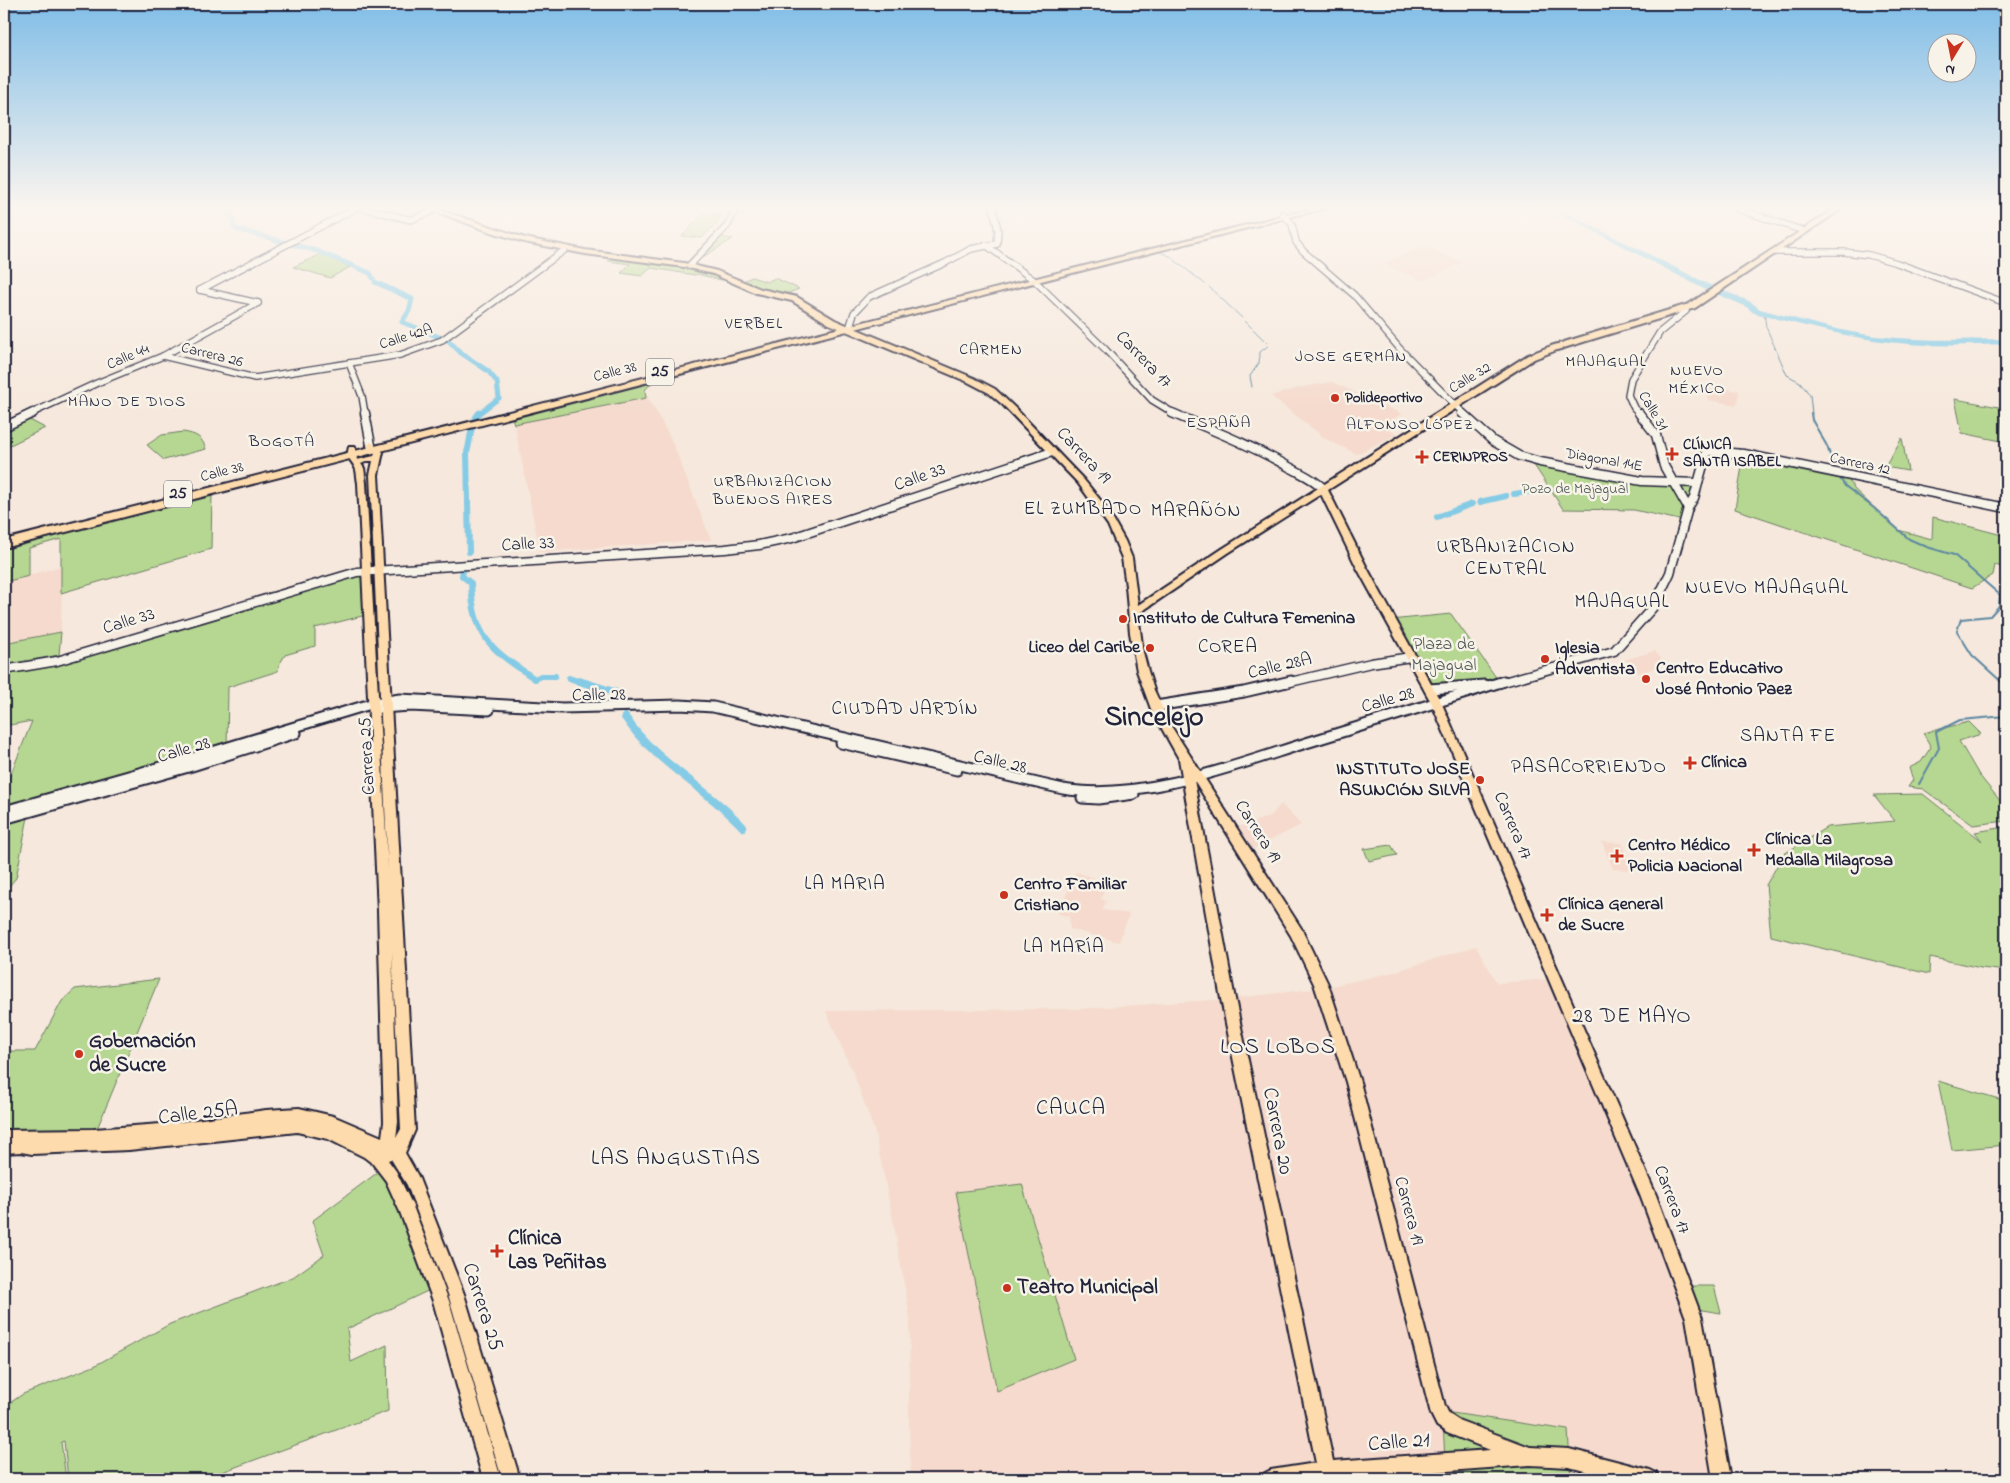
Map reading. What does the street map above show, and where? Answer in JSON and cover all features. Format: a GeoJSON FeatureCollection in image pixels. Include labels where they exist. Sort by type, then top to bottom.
{"type":"FeatureCollection","features":[{"type":"Feature","properties":{"kind":"highway","name":"Calle 38"},"geometry":{"type":"LineString","coordinates":[[375,450],[467,422],[1040,277]]}},
{"type":"Feature","properties":{"kind":"highway","name":"Calle 38"},"geometry":{"type":"LineString","coordinates":[[4,539],[375,450],[467,422]]}},
{"type":"Feature","properties":{"kind":"highway","name":"Calle 38"},"geometry":{"type":"LineString","coordinates":[[4,544],[354,455]]}},
{"type":"Feature","properties":{"kind":"main road","name":"Carrera 19"},"geometry":{"type":"LineString","coordinates":[[729,277],[759,291],[794,299],[847,326],[983,386],[1000,398],[1051,450],[1095,497],[1118,534],[1130,571],[1133,613],[1141,665],[1156,706],[1185,759]]}},
{"type":"Feature","properties":{"kind":"main road","name":"Calle 32"},"geometry":{"type":"LineString","coordinates":[[1133,613],[1323,488],[1532,357],[1554,348],[1686,308],[1737,277]]}},
{"type":"Feature","properties":{"kind":"main road","name":"Carrera 25"},"geometry":{"type":"LineString","coordinates":[[375,450],[373,568],[380,705],[408,1130],[389,1155]]}},
{"type":"Feature","properties":{"kind":"main road","name":"Carrera 25"},"geometry":{"type":"LineString","coordinates":[[354,455],[360,468],[373,568]]}},
{"type":"Feature","properties":{"kind":"main road","name":"Carrera 17"},"geometry":{"type":"LineString","coordinates":[[1323,488],[1361,566],[1437,704],[1648,1195],[1694,1318],[1722,1479]]}},
{"type":"Feature","properties":{"kind":"main road","name":"Carrera 20"},"geometry":{"type":"LineString","coordinates":[[1185,759],[1191,779],[1227,994],[1328,1475]]}},
{"type":"Feature","properties":{"kind":"main road","name":"Carrera 19"},"geometry":{"type":"LineString","coordinates":[[1191,779],[1296,932],[1321,984],[1353,1082],[1437,1408],[1442,1420]]}},
{"type":"Feature","properties":{"kind":"main road","name":"Calle 25A"},"geometry":{"type":"LineString","coordinates":[[4,1137],[94,1136],[174,1130],[266,1117],[299,1115],[333,1123],[389,1155]]}},
{"type":"Feature","properties":{"kind":"main road","name":"Calle 25A"},"geometry":{"type":"LineString","coordinates":[[4,1146],[129,1144],[297,1125],[330,1132],[370,1152],[389,1155]]}},
{"type":"Feature","properties":{"kind":"main road"},"geometry":{"type":"LineString","coordinates":[[21,1145],[35,1142],[88,1141],[94,1136]]}},
{"type":"Feature","properties":{"kind":"main road","name":"Carrera 25"},"geometry":{"type":"LineString","coordinates":[[389,1155],[397,1186],[441,1301],[492,1479]]}},
{"type":"Feature","properties":{"kind":"main road","name":"Carrera 25"},"geometry":{"type":"LineString","coordinates":[[389,1155],[414,1181],[456,1294],[511,1479]]}},
{"type":"Feature","properties":{"kind":"main road","name":"Calle 21"},"geometry":{"type":"LineString","coordinates":[[1442,1420],[1453,1427],[1530,1456]]}},
{"type":"Feature","properties":{"kind":"main road","name":"Calle 21"},"geometry":{"type":"LineString","coordinates":[[1271,1479],[1530,1456],[1569,1458],[1650,1479]]}},
{"type":"Feature","properties":{"kind":"street"},"geometry":{"type":"LineString","coordinates":[[200,290],[223,277]]}},
{"type":"Feature","properties":{"kind":"street","name":"Calle 42A"},"geometry":{"type":"LineString","coordinates":[[255,378],[400,355],[442,339],[527,277]]}},
{"type":"Feature","properties":{"kind":"street"},"geometry":{"type":"LineString","coordinates":[[847,326],[854,313],[865,300],[912,277]]}},
{"type":"Feature","properties":{"kind":"street","name":"Carrera 17"},"geometry":{"type":"LineString","coordinates":[[1031,277],[1105,349],[1144,393],[1156,403],[1190,422],[1248,446],[1318,483],[1323,488]]}},
{"type":"Feature","properties":{"kind":"street"},"geometry":{"type":"LineString","coordinates":[[1333,277],[1354,295],[1400,349],[1453,405],[1484,435],[1498,445]]}},
{"type":"Feature","properties":{"kind":"street"},"geometry":{"type":"LineString","coordinates":[[1934,277],[2006,303]]}},
{"type":"Feature","properties":{"kind":"street"},"geometry":{"type":"LineString","coordinates":[[200,290],[258,303]]}},
{"type":"Feature","properties":{"kind":"street","name":"Calle 44"},"geometry":{"type":"LineString","coordinates":[[4,427],[163,356],[258,303]]}},
{"type":"Feature","properties":{"kind":"street","name":"Calle 31"},"geometry":{"type":"LineString","coordinates":[[1674,483],[1664,466],[1656,435],[1634,408],[1628,395],[1631,379],[1644,356],[1660,332],[1686,311],[1686,308]]}},
{"type":"Feature","properties":{"kind":"street","name":"Carrera 26"},"geometry":{"type":"LineString","coordinates":[[163,356],[255,378]]}},
{"type":"Feature","properties":{"kind":"street","name":"Carrera 25"},"geometry":{"type":"LineString","coordinates":[[349,364],[362,396],[375,450]]}},
{"type":"Feature","properties":{"kind":"street","name":"Diagonal 14E"},"geometry":{"type":"LineString","coordinates":[[1498,445],[1530,460],[1624,479],[1697,483]]}},
{"type":"Feature","properties":{"kind":"street","name":"Calle 33"},"geometry":{"type":"LineString","coordinates":[[4,670],[57,661],[318,577],[373,568],[744,542],[790,533],[906,498],[1051,450]]}},
{"type":"Feature","properties":{"kind":"street","name":"Carrera 12"},"geometry":{"type":"LineString","coordinates":[[1697,483],[1707,451],[1744,454],[2006,508]]}},
{"type":"Feature","properties":{"kind":"street"},"geometry":{"type":"LineString","coordinates":[[1674,483],[1688,508]]}},
{"type":"Feature","properties":{"kind":"street"},"geometry":{"type":"LineString","coordinates":[[1688,508],[1694,498],[1697,483]]}},
{"type":"Feature","properties":{"kind":"street"},"geometry":{"type":"LineString","coordinates":[[1681,494],[1694,498]]}},
{"type":"Feature","properties":{"kind":"street","name":"Calle 28"},"geometry":{"type":"LineString","coordinates":[[4,811],[380,705],[565,713],[694,711],[739,718],[1080,798],[1115,798],[1175,787],[1191,779],[1330,735],[1437,704],[1500,683],[1614,651],[1654,606],[1670,573],[1688,508]]}},
{"type":"Feature","properties":{"kind":"street","name":"Calle 33"},"geometry":{"type":"LineString","coordinates":[[4,665],[59,655],[144,632]]}},
{"type":"Feature","properties":{"kind":"street","name":"Calle 28A"},"geometry":{"type":"LineString","coordinates":[[1156,706],[1244,692],[1371,663],[1411,657]]}},
{"type":"Feature","properties":{"kind":"street","name":"Calle 28"},"geometry":{"type":"LineString","coordinates":[[1429,689],[1500,683]]}},
{"type":"Feature","properties":{"kind":"street","name":"Calle 28"},"geometry":{"type":"LineString","coordinates":[[4,819],[218,759],[380,705]]}},
{"type":"Feature","properties":{"kind":"shaded area"},"geometry":{"type":"Polygon","coordinates":[[[1414,277],[1431,277],[1423,281],[1414,277]]]}},
{"type":"Feature","properties":{"kind":"shaded area"},"geometry":{"type":"Polygon","coordinates":[[[1332,382],[1402,414],[1382,425],[1398,434],[1357,454],[1326,439],[1271,396],[1299,388],[1332,382]]]}},
{"type":"Feature","properties":{"kind":"shaded area"},"geometry":{"type":"Polygon","coordinates":[[[1709,386],[1739,391],[1737,405],[1708,400],[1709,386]]]}},
{"type":"Feature","properties":{"kind":"shaded area"},"geometry":{"type":"Polygon","coordinates":[[[647,396],[671,439],[711,540],[540,552],[514,421],[647,396]]]}},
{"type":"Feature","properties":{"kind":"shaded area"},"geometry":{"type":"Polygon","coordinates":[[[62,566],[61,632],[4,643],[4,582],[62,566]]]}},
{"type":"Feature","properties":{"kind":"shaded area"},"geometry":{"type":"Polygon","coordinates":[[[1655,651],[1666,665],[1638,673],[1625,660],[1655,651]]]}},
{"type":"Feature","properties":{"kind":"shaded area"},"geometry":{"type":"Polygon","coordinates":[[[1281,804],[1301,825],[1253,849],[1239,827],[1271,816],[1281,804]]]}},
{"type":"Feature","properties":{"kind":"shaded area","name":"Centro Médico Policia Nacional"},"geometry":{"type":"Polygon","coordinates":[[[1602,842],[1622,843],[1631,870],[1613,869],[1602,842]]]}},
{"type":"Feature","properties":{"kind":"shaded area"},"geometry":{"type":"Polygon","coordinates":[[[1076,872],[1103,881],[1099,889],[1104,891],[1101,898],[1106,902],[1102,910],[1129,914],[1119,942],[1070,929],[1069,916],[1058,914],[1076,872]]]}},
{"type":"Feature","properties":{"kind":"shaded area"},"geometry":{"type":"Polygon","coordinates":[[[1476,946],[1497,983],[1551,979],[1574,1030],[1602,1110],[1685,1308],[1712,1479],[911,1479],[909,1419],[910,1318],[893,1219],[875,1133],[855,1077],[826,1011],[1078,1009],[1228,999],[1323,988],[1394,972],[1476,946]]]}},
{"type":"Feature","properties":{"kind":"green space"},"geometry":{"type":"Polygon","coordinates":[[[710,277],[726,277],[721,280],[710,277]]]}},
{"type":"Feature","properties":{"kind":"green space"},"geometry":{"type":"Polygon","coordinates":[[[752,277],[767,282],[775,278],[799,289],[781,296],[741,282],[752,277]]]}},
{"type":"Feature","properties":{"kind":"green space"},"geometry":{"type":"Polygon","coordinates":[[[656,378],[645,390],[646,398],[514,424],[511,414],[656,378]]]}},
{"type":"Feature","properties":{"kind":"green space"},"geometry":{"type":"Polygon","coordinates":[[[1955,399],[1999,407],[2006,442],[1962,433],[1955,399]]]}},
{"type":"Feature","properties":{"kind":"green space"},"geometry":{"type":"Polygon","coordinates":[[[24,417],[45,428],[4,448],[4,427],[24,417]]]}},
{"type":"Feature","properties":{"kind":"green space"},"geometry":{"type":"Polygon","coordinates":[[[183,432],[198,437],[206,449],[164,460],[147,445],[162,435],[183,432]]]}},
{"type":"Feature","properties":{"kind":"green space"},"geometry":{"type":"Polygon","coordinates":[[[1902,438],[1908,471],[1885,467],[1902,438]]]}},
{"type":"Feature","properties":{"kind":"green space"},"geometry":{"type":"Polygon","coordinates":[[[1744,454],[1846,475],[1854,489],[1898,530],[1932,539],[1933,517],[2006,536],[2006,568],[1995,565],[1993,575],[1972,588],[1735,509],[1744,454]]]}},
{"type":"Feature","properties":{"kind":"green space","name":"Pozo de Majagual"},"geometry":{"type":"Polygon","coordinates":[[[1530,459],[1595,474],[1697,483],[1684,521],[1634,510],[1563,509],[1530,459]]]}},
{"type":"Feature","properties":{"kind":"green space"},"geometry":{"type":"Polygon","coordinates":[[[212,490],[211,549],[61,593],[61,539],[29,548],[29,576],[4,582],[4,544],[212,490]]]}},
{"type":"Feature","properties":{"kind":"green space"},"geometry":{"type":"Polygon","coordinates":[[[368,571],[370,614],[315,628],[315,646],[285,655],[278,671],[228,687],[227,748],[4,811],[4,791],[32,721],[4,726],[4,670],[57,661],[368,571]]]}},
{"type":"Feature","properties":{"kind":"green space","name":"Plaza de Majagual"},"geometry":{"type":"Polygon","coordinates":[[[1451,614],[1500,683],[1437,704],[1390,620],[1451,614]]]}},
{"type":"Feature","properties":{"kind":"green space"},"geometry":{"type":"Polygon","coordinates":[[[61,632],[59,655],[4,665],[4,643],[61,632]]]}},
{"type":"Feature","properties":{"kind":"green space"},"geometry":{"type":"Polygon","coordinates":[[[1969,722],[1981,734],[1959,741],[1979,775],[2006,808],[2006,821],[1973,825],[1923,789],[1908,787],[1913,780],[1909,768],[1921,762],[1931,747],[1923,733],[1969,722]]]}},
{"type":"Feature","properties":{"kind":"green space"},"geometry":{"type":"Polygon","coordinates":[[[1923,794],[1982,841],[1975,832],[2006,827],[2006,971],[1981,968],[1930,957],[1929,974],[1771,936],[1766,885],[1784,854],[1827,827],[1895,821],[1874,795],[1923,794]]]}},
{"type":"Feature","properties":{"kind":"green space"},"geometry":{"type":"Polygon","coordinates":[[[29,812],[16,878],[4,892],[4,819],[29,812]]]}},
{"type":"Feature","properties":{"kind":"green space"},"geometry":{"type":"Polygon","coordinates":[[[1391,845],[1397,855],[1369,861],[1364,849],[1391,845]]]}},
{"type":"Feature","properties":{"kind":"green space"},"geometry":{"type":"Polygon","coordinates":[[[159,979],[94,1136],[4,1137],[4,1051],[35,1051],[62,1001],[75,989],[159,979]]]}},
{"type":"Feature","properties":{"kind":"green space"},"geometry":{"type":"Polygon","coordinates":[[[1938,1081],[2006,1101],[2006,1145],[1952,1150],[1938,1081]]]}},
{"type":"Feature","properties":{"kind":"green space"},"geometry":{"type":"Polygon","coordinates":[[[385,1167],[436,1287],[347,1329],[351,1362],[387,1345],[388,1411],[203,1479],[68,1479],[64,1441],[61,1442],[66,1479],[4,1479],[4,1407],[23,1394],[94,1366],[170,1324],[293,1277],[324,1255],[312,1221],[385,1167]]]}},
{"type":"Feature","properties":{"kind":"green space"},"geometry":{"type":"Polygon","coordinates":[[[1022,1184],[1074,1359],[997,1391],[956,1192],[1022,1184]]]}},
{"type":"Feature","properties":{"kind":"green space"},"geometry":{"type":"Polygon","coordinates":[[[1688,1286],[1714,1286],[1721,1313],[1696,1309],[1688,1286]]]}},
{"type":"Feature","properties":{"kind":"green space"},"geometry":{"type":"Polygon","coordinates":[[[1438,1411],[1568,1430],[1571,1479],[1328,1479],[1327,1470],[1445,1462],[1443,1420],[1438,1411]]]}},
{"type":"Feature","properties":{"kind":"waterway"},"geometry":{"type":"LineString","coordinates":[[1196,277],[1205,284]]}},
{"type":"Feature","properties":{"kind":"waterway"},"geometry":{"type":"LineString","coordinates":[[1688,277],[1748,304],[1757,311],[1837,331],[1875,338],[1930,343],[2006,342]]}},
{"type":"Feature","properties":{"kind":"waterway"},"geometry":{"type":"LineString","coordinates":[[375,282],[412,299],[409,311],[402,322],[449,341],[461,353],[488,371],[497,382],[499,398],[479,414]]}},
{"type":"Feature","properties":{"kind":"waterway"},"geometry":{"type":"LineString","coordinates":[[1209,287],[1242,318]]}},
{"type":"Feature","properties":{"kind":"waterway"},"geometry":{"type":"LineString","coordinates":[[1764,313],[1766,327],[1787,375],[1800,382],[1810,395],[1812,414]]}},
{"type":"Feature","properties":{"kind":"waterway"},"geometry":{"type":"LineString","coordinates":[[1245,321],[1269,345],[1260,352],[1259,363],[1250,376],[1252,387]]}},
{"type":"Feature","properties":{"kind":"waterway"},"geometry":{"type":"LineString","coordinates":[[1811,413],[1812,420],[1827,446],[1835,470]]}},
{"type":"Feature","properties":{"kind":"waterway"},"geometry":{"type":"LineString","coordinates":[[469,552],[467,452],[472,426],[479,414]]}},
{"type":"Feature","properties":{"kind":"waterway"},"geometry":{"type":"LineString","coordinates":[[1839,477],[1845,486],[1874,508],[1909,539],[1927,547],[1954,555],[2000,595],[1999,606],[1990,616],[1961,619],[1957,631],[1972,655],[2006,686]]}},
{"type":"Feature","properties":{"kind":"waterway"},"geometry":{"type":"LineString","coordinates":[[1514,494],[1547,489]]}},
{"type":"Feature","properties":{"kind":"waterway"},"geometry":{"type":"LineString","coordinates":[[1480,502],[1506,496]]}},
{"type":"Feature","properties":{"kind":"waterway"},"geometry":{"type":"LineString","coordinates":[[1437,517],[1472,504]]}},
{"type":"Feature","properties":{"kind":"waterway"},"geometry":{"type":"LineString","coordinates":[[463,570],[462,576],[471,583],[476,617],[488,641],[507,660],[535,679],[541,676],[555,676]]}},
{"type":"Feature","properties":{"kind":"waterway"},"geometry":{"type":"LineString","coordinates":[[569,678],[583,683]]}},
{"type":"Feature","properties":{"kind":"waterway"},"geometry":{"type":"LineString","coordinates":[[579,681],[617,693],[623,703]]}},
{"type":"Feature","properties":{"kind":"waterway"},"geometry":{"type":"LineString","coordinates":[[1919,784],[1939,748],[1936,732],[1960,720],[2006,716]]}},
{"type":"Feature","properties":{"kind":"waterway"},"geometry":{"type":"LineString","coordinates":[[625,717],[651,748],[713,799],[743,827]]}},
{"type":"Feature","properties":{"kind":"place","name":"Polideportivo"},"geometry":{"type":"Point","coordinates":[1335,398]}},
{"type":"Feature","properties":{"kind":"place","name":"CLÍNICA SANTA ISABEL"},"geometry":{"type":"Point","coordinates":[1672,454]}},
{"type":"Feature","properties":{"kind":"place","name":"CERINPROS"},"geometry":{"type":"Point","coordinates":[1422,457]}},
{"type":"Feature","properties":{"kind":"place","name":"Instituto de Cultura Femenina"},"geometry":{"type":"Point","coordinates":[1123,619]}},
{"type":"Feature","properties":{"kind":"place","name":"Liceo del Caribe"},"geometry":{"type":"Point","coordinates":[1150,648]}},
{"type":"Feature","properties":{"kind":"place","name":"Iglesia Adventista"},"geometry":{"type":"Point","coordinates":[1545,659]}},
{"type":"Feature","properties":{"kind":"place","name":"Centro Educativo José Antonio Paez"},"geometry":{"type":"Point","coordinates":[1646,679]}},
{"type":"Feature","properties":{"kind":"place","name":"Clínica"},"geometry":{"type":"Point","coordinates":[1690,763]}},
{"type":"Feature","properties":{"kind":"place","name":"INSTITUTO JOSE ASUNCIÓN SILVA"},"geometry":{"type":"Point","coordinates":[1480,780]}},
{"type":"Feature","properties":{"kind":"place","name":"Clínica La Medalla Milagrosa"},"geometry":{"type":"Point","coordinates":[1754,850]}},
{"type":"Feature","properties":{"kind":"place","name":"Centro Médico Policia Nacional"},"geometry":{"type":"Point","coordinates":[1617,856]}},
{"type":"Feature","properties":{"kind":"place","name":"Centro Familiar Cristiano"},"geometry":{"type":"Point","coordinates":[1004,895]}},
{"type":"Feature","properties":{"kind":"place","name":"Clínica General de Sucre"},"geometry":{"type":"Point","coordinates":[1547,915]}},
{"type":"Feature","properties":{"kind":"place","name":"Gobernación de Sucre"},"geometry":{"type":"Point","coordinates":[79,1054]}},
{"type":"Feature","properties":{"kind":"place","name":"Clínica Las Peñitas"},"geometry":{"type":"Point","coordinates":[497,1251]}},
{"type":"Feature","properties":{"kind":"place","name":"Teatro Municipal"},"geometry":{"type":"Point","coordinates":[1007,1288]}},
{"type":"Feature","properties":{"kind":"district","name":"VERBEL"},"geometry":{"type":"Point","coordinates":[754,324]}},
{"type":"Feature","properties":{"kind":"district","name":"CARMEN"},"geometry":{"type":"Point","coordinates":[991,350]}},
{"type":"Feature","properties":{"kind":"district","name":"JOSE GERMAN"},"geometry":{"type":"Point","coordinates":[1351,357]}},
{"type":"Feature","properties":{"kind":"district","name":"MAJAGUAL"},"geometry":{"type":"Point","coordinates":[1606,362]}},
{"type":"Feature","properties":{"kind":"district","name":"NUEVO MÉXICO"},"geometry":{"type":"Point","coordinates":[1697,380]}},
{"type":"Feature","properties":{"kind":"district","name":"MANO DE DIOS"},"geometry":{"type":"Point","coordinates":[127,402]}},
{"type":"Feature","properties":{"kind":"district","name":"ESPAÑA"},"geometry":{"type":"Point","coordinates":[1219,423]}},
{"type":"Feature","properties":{"kind":"district","name":"ALFONSO LÓPEZ"},"geometry":{"type":"Point","coordinates":[1410,425]}},
{"type":"Feature","properties":{"kind":"district","name":"BOGOTÁ"},"geometry":{"type":"Point","coordinates":[282,442]}},
{"type":"Feature","properties":{"kind":"district","name":"URBANIZACION BUENOS AIRES"},"geometry":{"type":"Point","coordinates":[773,491]}},
{"type":"Feature","properties":{"kind":"district","name":"EL ZUMBADO"},"geometry":{"type":"Point","coordinates":[1083,509]}},
{"type":"Feature","properties":{"kind":"district","name":"MARAÑÓN"},"geometry":{"type":"Point","coordinates":[1196,511]}},
{"type":"Feature","properties":{"kind":"district","name":"URBANIZACION CENTRAL"},"geometry":{"type":"Point","coordinates":[1506,558]}},
{"type":"Feature","properties":{"kind":"district","name":"NUEVO MAJAGUAL"},"geometry":{"type":"Point","coordinates":[1767,588]}},
{"type":"Feature","properties":{"kind":"district","name":"MAJAGUAL"},"geometry":{"type":"Point","coordinates":[1622,602]}},
{"type":"Feature","properties":{"kind":"district","name":"COREA"},"geometry":{"type":"Point","coordinates":[1228,647]}},
{"type":"Feature","properties":{"kind":"district","name":"CIUDAD JARDÍN"},"geometry":{"type":"Point","coordinates":[905,709]}},
{"type":"Feature","properties":{"kind":"district","name":"Sincelejo"},"geometry":{"type":"Point","coordinates":[1154,718]}},
{"type":"Feature","properties":{"kind":"district","name":"SANTA FE"},"geometry":{"type":"Point","coordinates":[1788,736]}},
{"type":"Feature","properties":{"kind":"district","name":"PASACORRIENDO"},"geometry":{"type":"Point","coordinates":[1589,767]}},
{"type":"Feature","properties":{"kind":"district","name":"LA MARIA"},"geometry":{"type":"Point","coordinates":[845,884]}},
{"type":"Feature","properties":{"kind":"district","name":"LA MARÍA"},"geometry":{"type":"Point","coordinates":[1064,947]}},
{"type":"Feature","properties":{"kind":"district","name":"28 DE MAYO"},"geometry":{"type":"Point","coordinates":[1632,1017]}},
{"type":"Feature","properties":{"kind":"district","name":"LOS LOBOS"},"geometry":{"type":"Point","coordinates":[1278,1048]}},
{"type":"Feature","properties":{"kind":"district","name":"CAUCA"},"geometry":{"type":"Point","coordinates":[1071,1109]}},
{"type":"Feature","properties":{"kind":"district","name":"LAS ANGUSTIAS"},"geometry":{"type":"Point","coordinates":[676,1159]}}]}
